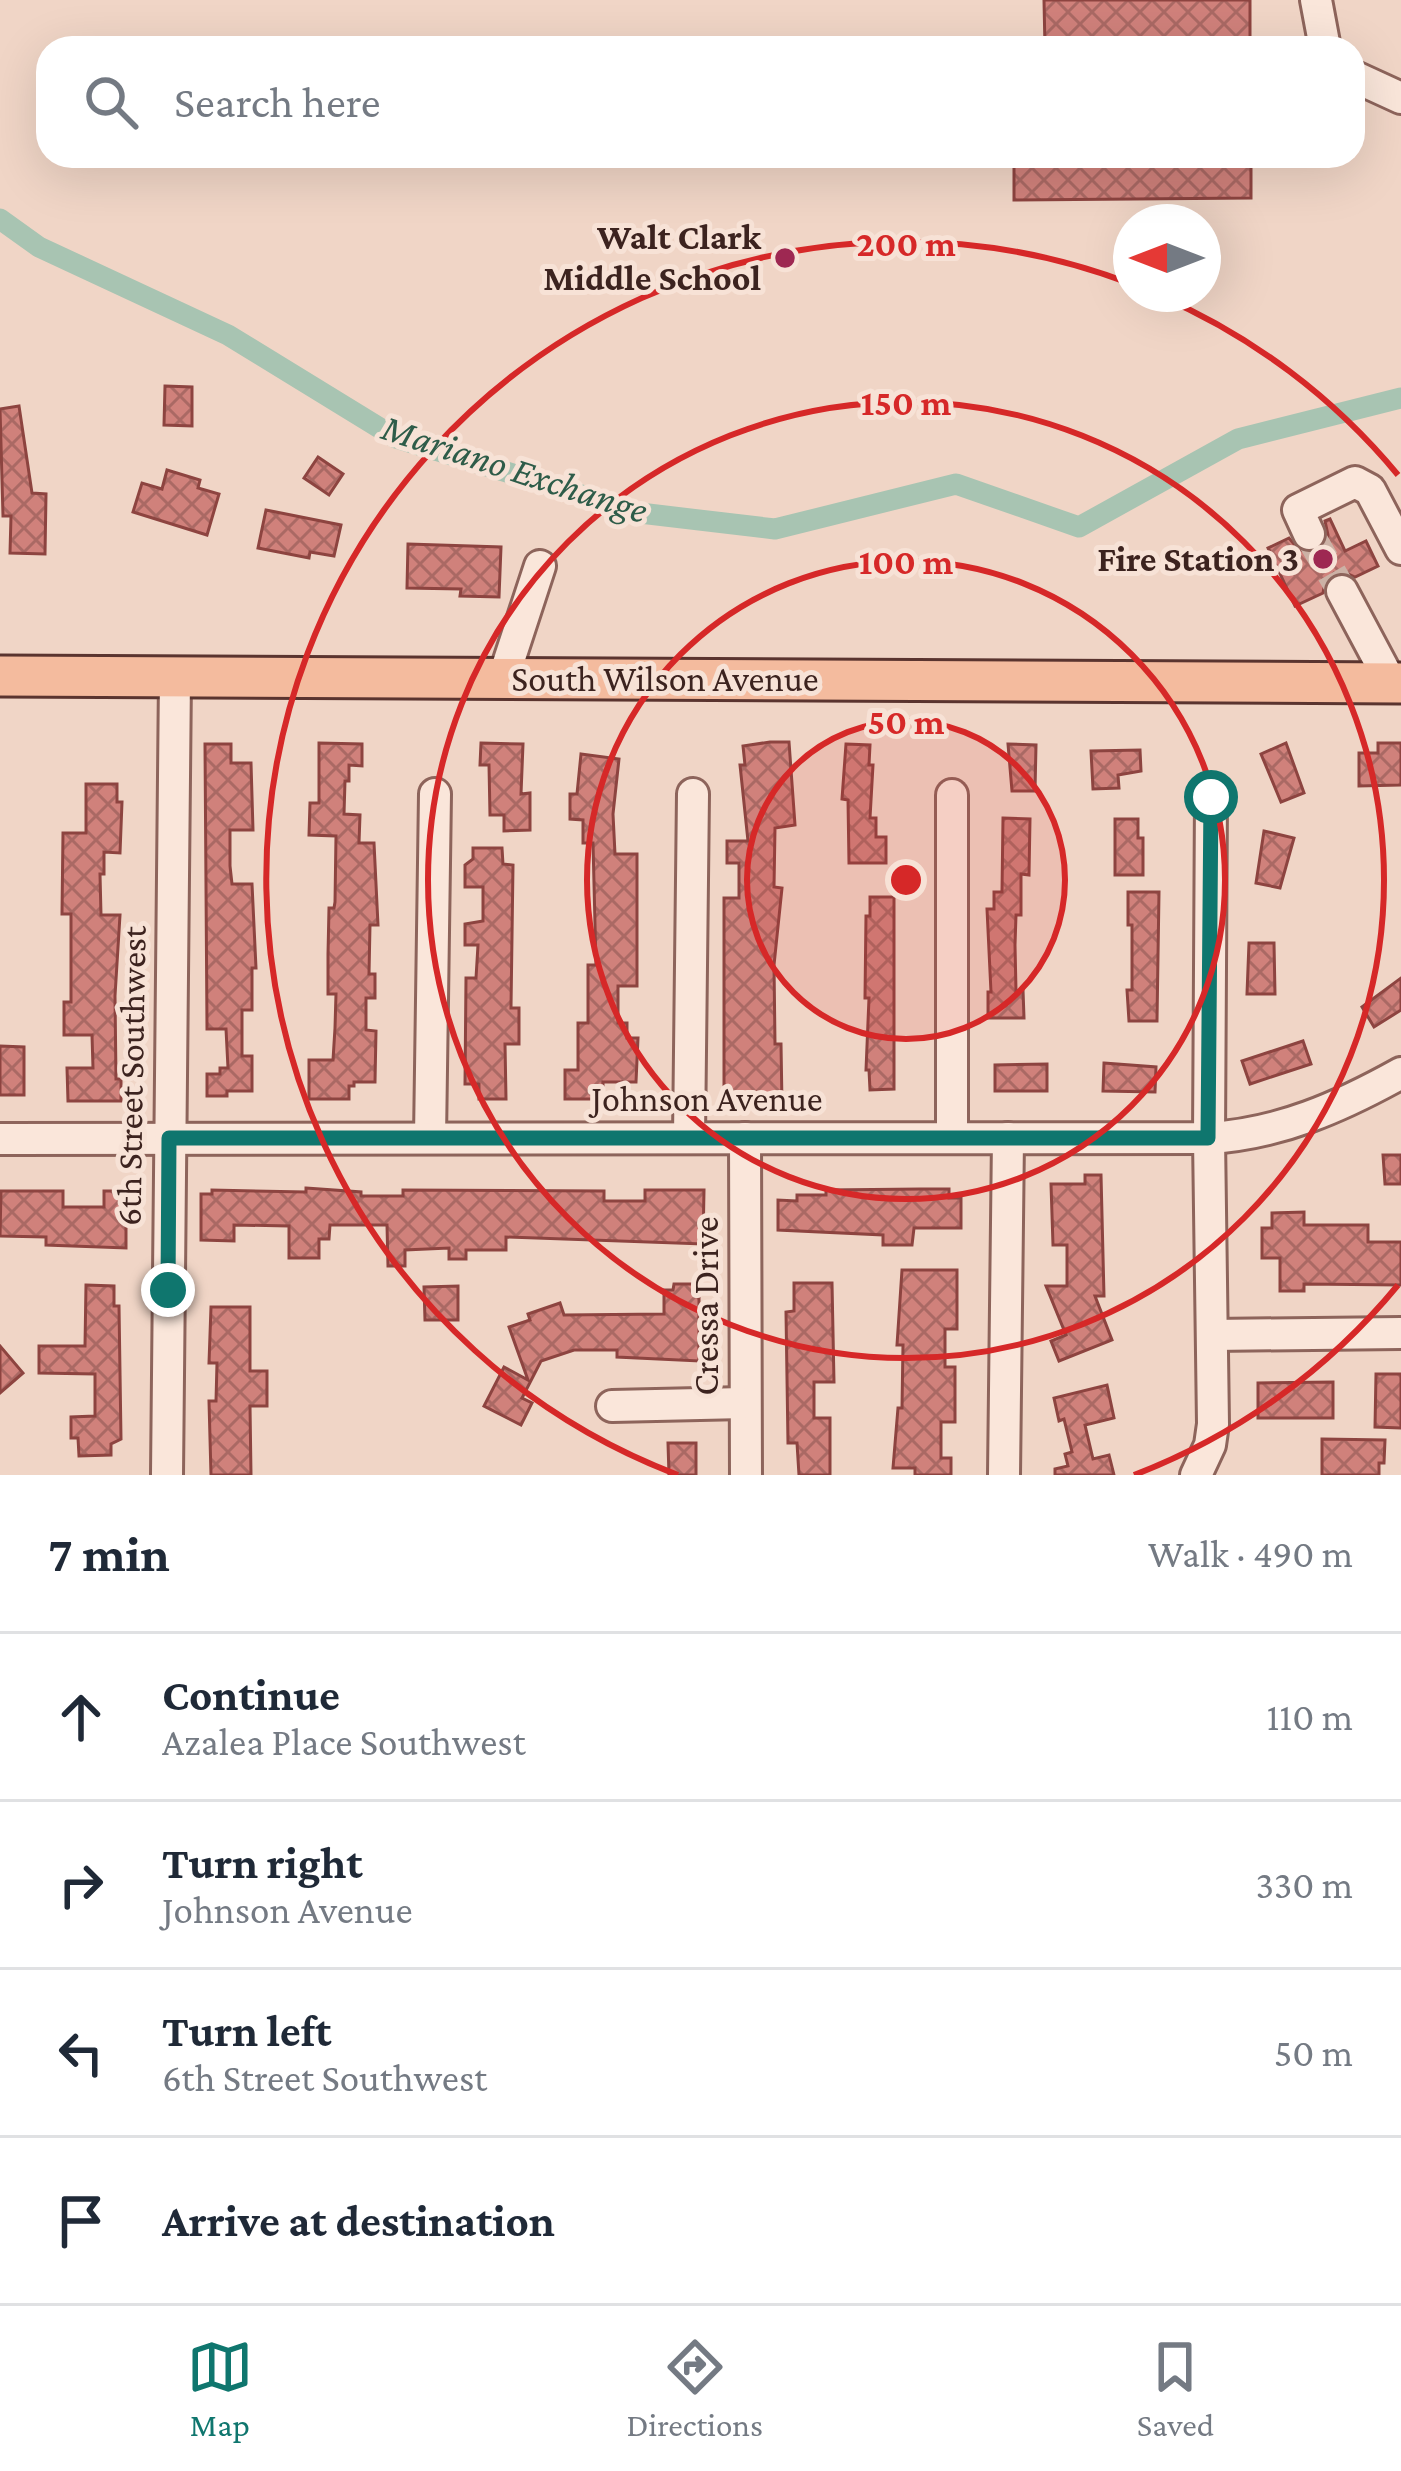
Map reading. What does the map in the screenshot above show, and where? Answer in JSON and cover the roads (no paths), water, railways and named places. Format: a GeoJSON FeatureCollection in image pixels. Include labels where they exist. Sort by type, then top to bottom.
{"type":"FeatureCollection","features":[{"type":"Feature","properties":{"kind":"main road","name":"South Wilson Avenue"},"geometry":{"type":"LineString","coordinates":[[0,676],[1396,683]]}},
{"type":"Feature","properties":{"kind":"street"},"geometry":{"type":"LineString","coordinates":[[1316,0],[1323,36]]}},
{"type":"Feature","properties":{"kind":"street"},"geometry":{"type":"LineString","coordinates":[[1365,82],[1401,98]]}},
{"type":"Feature","properties":{"kind":"street"},"geometry":{"type":"LineString","coordinates":[[1309,534],[1298,510],[1355,482],[1370,490],[1401,549]]}},
{"type":"Feature","properties":{"kind":"street"},"geometry":{"type":"LineString","coordinates":[[503,679],[540,566]]}},
{"type":"Feature","properties":{"kind":"street"},"geometry":{"type":"LineString","coordinates":[[1342,591],[1396,683]]}},
{"type":"Feature","properties":{"kind":"street","name":"6th Street Southwest"},"geometry":{"type":"LineString","coordinates":[[167,1475],[175,677]]}},
{"type":"Feature","properties":{"kind":"street"},"geometry":{"type":"LineString","coordinates":[[430,1138],[434,794]]}},
{"type":"Feature","properties":{"kind":"street"},"geometry":{"type":"LineString","coordinates":[[688,1137],[694,794]]}},
{"type":"Feature","properties":{"kind":"street"},"geometry":{"type":"LineString","coordinates":[[952,795],[952,1138]]}},
{"type":"Feature","properties":{"kind":"street"},"geometry":{"type":"LineString","coordinates":[[1196,1475],[1214,1424],[1208,1138],[1211,797]]}},
{"type":"Feature","properties":{"kind":"street","name":"Johnson Avenue"},"geometry":{"type":"LineString","coordinates":[[0,1139],[1208,1138],[1246,1136],[1288,1125],[1401,1073]]}},
{"type":"Feature","properties":{"kind":"street","name":"Cressa Drive"},"geometry":{"type":"LineString","coordinates":[[745,1138],[746,1475]]}},
{"type":"Feature","properties":{"kind":"street"},"geometry":{"type":"LineString","coordinates":[[1004,1475],[1008,1138]]}},
{"type":"Feature","properties":{"kind":"street"},"geometry":{"type":"LineString","coordinates":[[1212,1335],[1401,1334]]}},
{"type":"Feature","properties":{"kind":"street"},"geometry":{"type":"LineString","coordinates":[[613,1406],[744,1402]]}},
{"type":"Feature","properties":{"kind":"waterway","name":"Mariano Exchange"},"geometry":{"type":"LineString","coordinates":[[0,219],[39,247],[228,335],[396,438],[640,513],[775,529],[956,484],[1079,527],[1238,439],[1401,398]]}},
{"type":"Feature","properties":{"kind":"tunnel"},"geometry":{"type":"LineString","coordinates":[[1309,534],[1342,591]]}},
{"type":"Feature","properties":{"kind":"place","name":"Walt Clark Middle School"},"geometry":{"type":"Point","coordinates":[785,258]}},
{"type":"Feature","properties":{"kind":"place","name":"Fire Station 3"},"geometry":{"type":"Point","coordinates":[1323,559]}}]}
